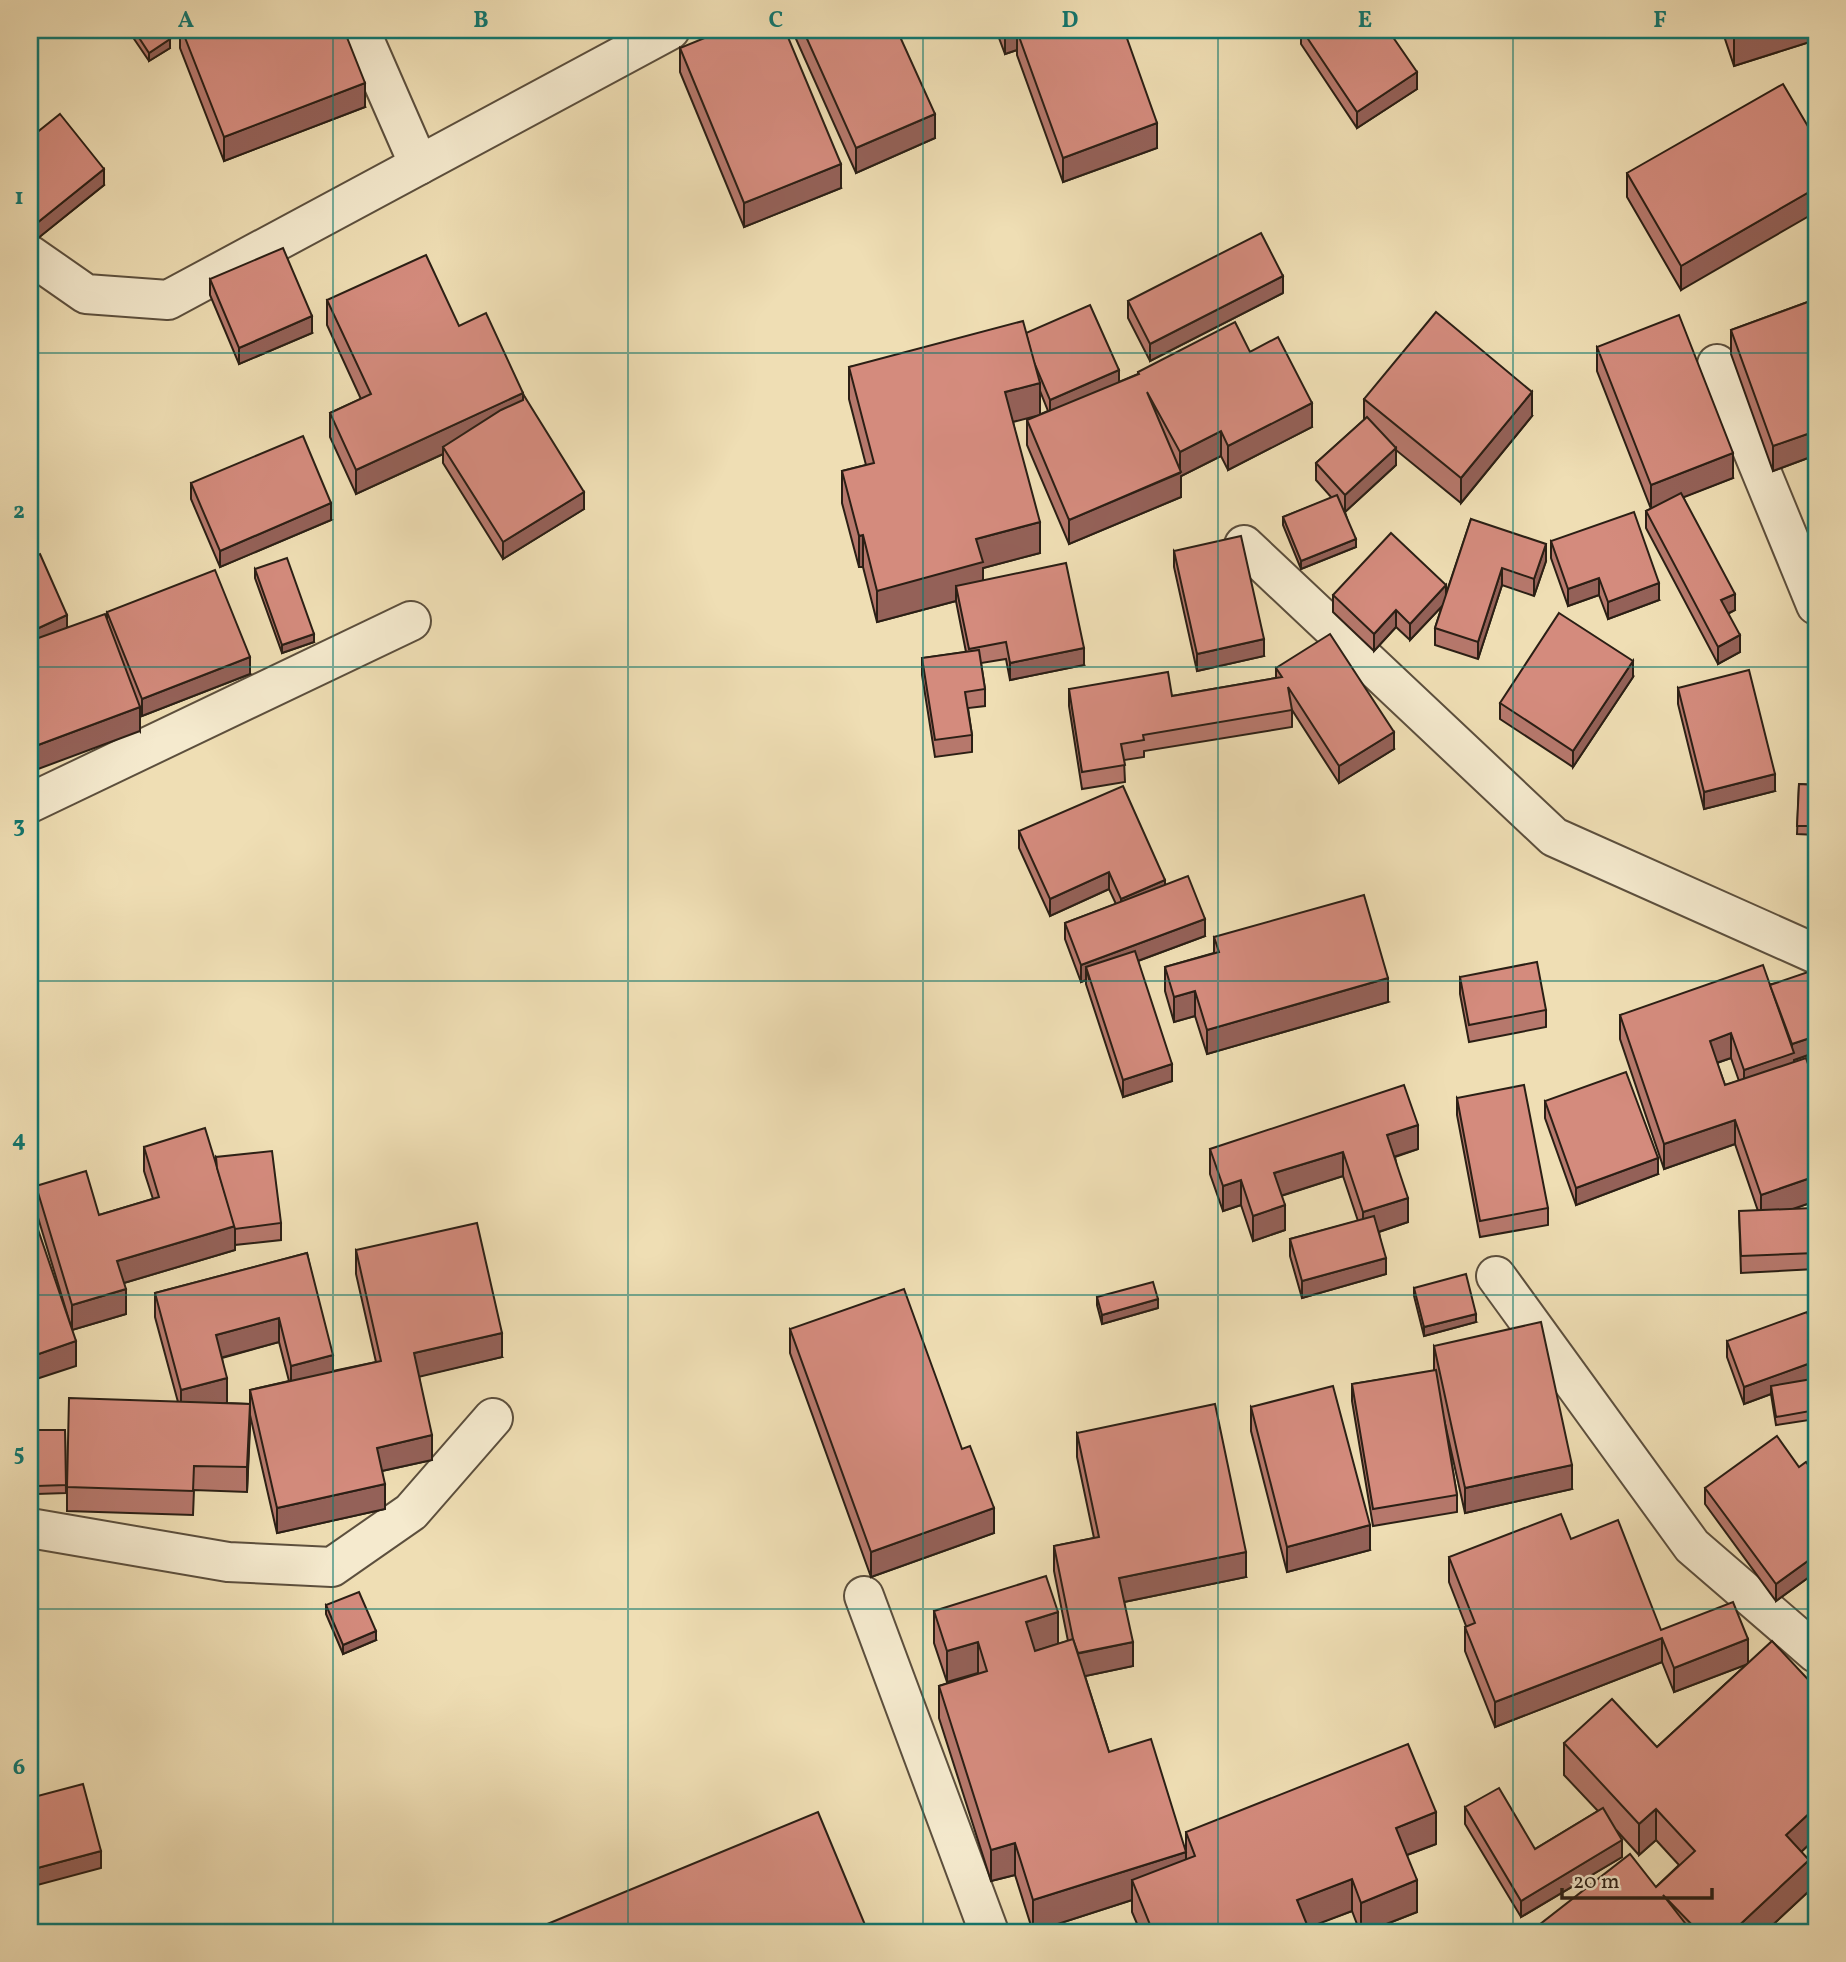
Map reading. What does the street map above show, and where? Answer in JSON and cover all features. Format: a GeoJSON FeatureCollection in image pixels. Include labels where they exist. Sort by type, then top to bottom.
{"type":"FeatureCollection","features":[{"type":"Feature","properties":{"kind":"street"},"geometry":{"type":"LineString","coordinates":[[360,30],[419,165]]}},
{"type":"Feature","properties":{"kind":"street"},"geometry":{"type":"LineString","coordinates":[[30,255],[86,294],[168,300],[670,30]]}},
{"type":"Feature","properties":{"kind":"street"},"geometry":{"type":"LineString","coordinates":[[1717,364],[1816,605]]}},
{"type":"Feature","properties":{"kind":"street"},"geometry":{"type":"LineString","coordinates":[[1244,545],[1554,837],[1816,954]]}},
{"type":"Feature","properties":{"kind":"street"},"geometry":{"type":"LineString","coordinates":[[30,803],[411,621]]}},
{"type":"Feature","properties":{"kind":"street"},"geometry":{"type":"LineString","coordinates":[[1496,1276],[1692,1546],[1816,1653]]}},
{"type":"Feature","properties":{"kind":"street"},"geometry":{"type":"LineString","coordinates":[[30,1528],[228,1562],[332,1567],[411,1512],[493,1418]]}},
{"type":"Feature","properties":{"kind":"street"},"geometry":{"type":"LineString","coordinates":[[864,1596],[989,1932]]}},
{"type":"Feature","properties":{"kind":"building"},"geometry":{"type":"Polygon","coordinates":[[[134,30],[164,30],[170,39],[149,53],[134,30]]]}},
{"type":"Feature","properties":{"kind":"building"},"geometry":{"type":"Polygon","coordinates":[[[182,30],[256,30],[258,33],[267,30],[344,30],[365,83],[224,137],[182,30]]]}},
{"type":"Feature","properties":{"kind":"building"},"geometry":{"type":"Polygon","coordinates":[[[724,30],[785,30],[841,164],[744,203],[680,48],[724,30]]]}},
{"type":"Feature","properties":{"kind":"building"},"geometry":{"type":"Polygon","coordinates":[[[803,30],[897,30],[935,114],[856,148],[803,30]]]}},
{"type":"Feature","properties":{"kind":"building"},"geometry":{"type":"Polygon","coordinates":[[[1002,30],[1020,30],[1005,38],[1002,30]]]}},
{"type":"Feature","properties":{"kind":"building"},"geometry":{"type":"Polygon","coordinates":[[[1124,30],[1157,123],[1063,158],[1017,31],[1124,30]]]}},
{"type":"Feature","properties":{"kind":"building"},"geometry":{"type":"Polygon","coordinates":[[[1302,30],[1388,30],[1417,72],[1357,112],[1302,30]]]}},
{"type":"Feature","properties":{"kind":"building"},"geometry":{"type":"Polygon","coordinates":[[[1732,30],[1750,30],[1734,35],[1732,30]]]}},
{"type":"Feature","properties":{"kind":"building"},"geometry":{"type":"Polygon","coordinates":[[[1783,84],[1816,140],[1816,188],[1681,266],[1627,173],[1783,84]]]}},
{"type":"Feature","properties":{"kind":"building"},"geometry":{"type":"Polygon","coordinates":[[[60,114],[104,169],[32,227],[30,138],[60,114]]]}},
{"type":"Feature","properties":{"kind":"building"},"geometry":{"type":"Polygon","coordinates":[[[1261,233],[1283,276],[1150,344],[1128,301],[1261,233]]]}},
{"type":"Feature","properties":{"kind":"building"},"geometry":{"type":"Polygon","coordinates":[[[283,248],[312,316],[239,348],[210,279],[283,248]]]}},
{"type":"Feature","properties":{"kind":"building"},"geometry":{"type":"Polygon","coordinates":[[[426,255],[459,326],[486,313],[523,393],[356,470],[330,413],[371,394],[327,300],[426,255]]]}},
{"type":"Feature","properties":{"kind":"building"},"geometry":{"type":"Polygon","coordinates":[[[1816,299],[1816,431],[1773,446],[1731,330],[1816,299]]]}},
{"type":"Feature","properties":{"kind":"building"},"geometry":{"type":"Polygon","coordinates":[[[1090,305],[1119,370],[1050,400],[1033,360],[1026,333],[1090,305]]]}},
{"type":"Feature","properties":{"kind":"building"},"geometry":{"type":"Polygon","coordinates":[[[1436,312],[1532,392],[1461,478],[1364,399],[1436,312]]]}},
{"type":"Feature","properties":{"kind":"building"},"geometry":{"type":"Polygon","coordinates":[[[1679,315],[1733,453],[1651,485],[1597,347],[1679,315]]]}},
{"type":"Feature","properties":{"kind":"building"},"geometry":{"type":"Polygon","coordinates":[[[1023,321],[1040,383],[1005,392],[1040,522],[976,539],[983,562],[877,591],[863,535],[859,536],[842,471],[874,463],[849,367],[1023,321]]]}},
{"type":"Feature","properties":{"kind":"building"},"geometry":{"type":"Polygon","coordinates":[[[1235,322],[1250,352],[1278,337],[1312,403],[1228,446],[1221,431],[1180,452],[1147,392],[1181,472],[1069,520],[1027,420],[1139,374],[1138,372],[1235,322]]]}},
{"type":"Feature","properties":{"kind":"building"},"geometry":{"type":"Polygon","coordinates":[[[523,394],[584,492],[503,542],[443,447],[501,410],[523,400],[523,394]]]}},
{"type":"Feature","properties":{"kind":"building"},"geometry":{"type":"Polygon","coordinates":[[[1367,417],[1396,448],[1345,495],[1316,463],[1367,417]]]}},
{"type":"Feature","properties":{"kind":"building"},"geometry":{"type":"Polygon","coordinates":[[[303,436],[331,503],[220,551],[191,483],[303,436]]]}},
{"type":"Feature","properties":{"kind":"building"},"geometry":{"type":"Polygon","coordinates":[[[1681,493],[1735,594],[1721,600],[1740,635],[1718,647],[1646,511],[1681,493]]]}},
{"type":"Feature","properties":{"kind":"building"},"geometry":{"type":"Polygon","coordinates":[[[1337,495],[1356,539],[1301,561],[1283,517],[1337,495]]]}},
{"type":"Feature","properties":{"kind":"building"},"geometry":{"type":"Polygon","coordinates":[[[1634,512],[1659,583],[1608,602],[1599,578],[1568,589],[1551,541],[1634,512]]]}},
{"type":"Feature","properties":{"kind":"building"},"geometry":{"type":"Polygon","coordinates":[[[1471,519],[1546,544],[1534,579],[1502,568],[1478,642],[1435,628],[1471,519]]]}},
{"type":"Feature","properties":{"kind":"building"},"geometry":{"type":"Polygon","coordinates":[[[1391,533],[1446,585],[1410,624],[1396,610],[1374,634],[1333,595],[1391,533]]]}},
{"type":"Feature","properties":{"kind":"building"},"geometry":{"type":"Polygon","coordinates":[[[1241,536],[1264,639],[1197,654],[1174,551],[1241,536]]]}},
{"type":"Feature","properties":{"kind":"building"},"geometry":{"type":"Polygon","coordinates":[[[40,554],[67,615],[30,632],[30,559],[40,554]]]}},
{"type":"Feature","properties":{"kind":"building"},"geometry":{"type":"Polygon","coordinates":[[[287,558],[314,634],[282,645],[255,569],[287,558]]]}},
{"type":"Feature","properties":{"kind":"building"},"geometry":{"type":"Polygon","coordinates":[[[1066,563],[1084,648],[1010,663],[1006,642],[969,649],[956,586],[1066,563]]]}},
{"type":"Feature","properties":{"kind":"building"},"geometry":{"type":"Polygon","coordinates":[[[215,570],[250,657],[142,699],[107,612],[215,570]]]}},
{"type":"Feature","properties":{"kind":"building"},"geometry":{"type":"Polygon","coordinates":[[[1559,613],[1633,661],[1573,751],[1500,703],[1559,613]]]}},
{"type":"Feature","properties":{"kind":"building"},"geometry":{"type":"Polygon","coordinates":[[[105,614],[140,707],[30,748],[30,641],[105,614]]]}},
{"type":"Feature","properties":{"kind":"building"},"geometry":{"type":"Polygon","coordinates":[[[1330,634],[1394,732],[1339,766],[1288,687],[1292,710],[1143,735],[1144,740],[1121,744],[1125,765],[1082,772],[1069,689],[1168,672],[1172,696],[1282,677],[1276,668],[1330,634]]]}},
{"type":"Feature","properties":{"kind":"building"},"geometry":{"type":"Polygon","coordinates":[[[979,650],[985,689],[965,692],[972,735],[935,740],[922,658],[979,650]]]}},
{"type":"Feature","properties":{"kind":"building"},"geometry":{"type":"Polygon","coordinates":[[[1749,670],[1775,774],[1704,792],[1678,688],[1749,670]]]}},
{"type":"Feature","properties":{"kind":"building"},"geometry":{"type":"Polygon","coordinates":[[[1799,784],[1816,785],[1816,826],[1797,826],[1799,784]]]}},
{"type":"Feature","properties":{"kind":"building"},"geometry":{"type":"Polygon","coordinates":[[[1123,786],[1165,880],[1121,899],[1109,872],[1050,899],[1019,831],[1123,786]]]}},
{"type":"Feature","properties":{"kind":"building"},"geometry":{"type":"Polygon","coordinates":[[[1188,876],[1205,919],[1081,965],[1065,923],[1188,876]]]}},
{"type":"Feature","properties":{"kind":"building"},"geometry":{"type":"Polygon","coordinates":[[[1364,895],[1388,978],[1207,1030],[1195,991],[1174,997],[1165,967],[1219,952],[1214,937],[1364,895]]]}},
{"type":"Feature","properties":{"kind":"building"},"geometry":{"type":"Polygon","coordinates":[[[1135,951],[1172,1064],[1123,1080],[1086,967],[1135,951]]]}},
{"type":"Feature","properties":{"kind":"building"},"geometry":{"type":"Polygon","coordinates":[[[1537,962],[1546,1010],[1469,1025],[1460,977],[1537,962]]]}},
{"type":"Feature","properties":{"kind":"building"},"geometry":{"type":"Polygon","coordinates":[[[1763,965],[1794,1053],[1744,1070],[1731,1033],[1710,1041],[1725,1085],[1806,1058],[1816,1088],[1816,1176],[1761,1195],[1735,1120],[1664,1144],[1620,1015],[1763,965]]]}},
{"type":"Feature","properties":{"kind":"building"},"geometry":{"type":"Polygon","coordinates":[[[1814,970],[1816,1036],[1792,1044],[1770,985],[1814,970]]]}},
{"type":"Feature","properties":{"kind":"building"},"geometry":{"type":"Polygon","coordinates":[[[1816,1046],[1816,1066],[1811,1048],[1816,1046]]]}},
{"type":"Feature","properties":{"kind":"building"},"geometry":{"type":"Polygon","coordinates":[[[1626,1072],[1658,1158],[1576,1188],[1545,1101],[1626,1072]]]}},
{"type":"Feature","properties":{"kind":"building"},"geometry":{"type":"Polygon","coordinates":[[[1404,1085],[1418,1125],[1387,1135],[1408,1198],[1363,1212],[1343,1152],[1274,1173],[1285,1205],[1253,1216],[1241,1180],[1223,1186],[1210,1149],[1404,1085]]]}},
{"type":"Feature","properties":{"kind":"building"},"geometry":{"type":"Polygon","coordinates":[[[1524,1085],[1548,1208],[1480,1221],[1457,1098],[1524,1085]]]}},
{"type":"Feature","properties":{"kind":"building"},"geometry":{"type":"Polygon","coordinates":[[[205,1128],[235,1226],[117,1261],[126,1289],[72,1305],[36,1186],[86,1171],[99,1215],[159,1197],[144,1147],[205,1128]]]}},
{"type":"Feature","properties":{"kind":"building"},"geometry":{"type":"Polygon","coordinates":[[[272,1151],[281,1223],[235,1229],[216,1157],[272,1151]]]}},
{"type":"Feature","properties":{"kind":"building"},"geometry":{"type":"Polygon","coordinates":[[[30,1206],[76,1341],[30,1357],[30,1206]]]}},
{"type":"Feature","properties":{"kind":"building"},"geometry":{"type":"Polygon","coordinates":[[[1813,1208],[1815,1253],[1741,1256],[1739,1211],[1813,1208]]]}},
{"type":"Feature","properties":{"kind":"building"},"geometry":{"type":"Polygon","coordinates":[[[1374,1216],[1386,1258],[1302,1281],[1290,1239],[1374,1216]]]}},
{"type":"Feature","properties":{"kind":"building"},"geometry":{"type":"Polygon","coordinates":[[[477,1223],[502,1333],[414,1353],[432,1435],[377,1448],[385,1484],[277,1508],[250,1390],[381,1361],[356,1250],[477,1223]]]}},
{"type":"Feature","properties":{"kind":"building"},"geometry":{"type":"Polygon","coordinates":[[[307,1253],[333,1355],[291,1366],[279,1318],[216,1335],[227,1378],[181,1390],[155,1293],[307,1253]]]}},
{"type":"Feature","properties":{"kind":"building"},"geometry":{"type":"Polygon","coordinates":[[[1466,1274],[1476,1314],[1424,1327],[1414,1288],[1466,1274]]]}},
{"type":"Feature","properties":{"kind":"building"},"geometry":{"type":"Polygon","coordinates":[[[1153,1282],[1158,1299],[1102,1315],[1097,1297],[1153,1282]]]}},
{"type":"Feature","properties":{"kind":"building"},"geometry":{"type":"Polygon","coordinates":[[[904,1289],[962,1449],[970,1446],[994,1508],[871,1552],[790,1329],[904,1289]]]}},
{"type":"Feature","properties":{"kind":"building"},"geometry":{"type":"Polygon","coordinates":[[[1807,1312],[1816,1340],[1816,1361],[1744,1387],[1727,1341],[1807,1312]]]}},
{"type":"Feature","properties":{"kind":"building"},"geometry":{"type":"Polygon","coordinates":[[[1541,1322],[1572,1465],[1465,1488],[1434,1346],[1541,1322]]]}},
{"type":"Feature","properties":{"kind":"building"},"geometry":{"type":"Polygon","coordinates":[[[1436,1370],[1457,1495],[1373,1509],[1352,1384],[1436,1370]]]}},
{"type":"Feature","properties":{"kind":"building"},"geometry":{"type":"Polygon","coordinates":[[[1812,1379],[1816,1410],[1776,1417],[1771,1386],[1812,1379]]]}},
{"type":"Feature","properties":{"kind":"building"},"geometry":{"type":"Polygon","coordinates":[[[1333,1386],[1370,1525],[1287,1547],[1251,1407],[1333,1386]]]}},
{"type":"Feature","properties":{"kind":"building"},"geometry":{"type":"Polygon","coordinates":[[[69,1398],[250,1404],[247,1467],[194,1466],[193,1491],[67,1487],[69,1398]]]}},
{"type":"Feature","properties":{"kind":"building"},"geometry":{"type":"Polygon","coordinates":[[[1215,1404],[1246,1552],[1119,1578],[1133,1642],[1078,1653],[1054,1546],[1099,1537],[1077,1433],[1215,1404]]]}},
{"type":"Feature","properties":{"kind":"building"},"geometry":{"type":"Polygon","coordinates":[[[36,1430],[65,1430],[66,1485],[37,1486],[36,1430]]]}},
{"type":"Feature","properties":{"kind":"building"},"geometry":{"type":"Polygon","coordinates":[[[1777,1436],[1799,1467],[1806,1462],[1816,1476],[1816,1555],[1776,1584],[1705,1488],[1777,1436]]]}},
{"type":"Feature","properties":{"kind":"building"},"geometry":{"type":"Polygon","coordinates":[[[1561,1514],[1571,1539],[1618,1520],[1661,1630],[1733,1602],[1748,1639],[1674,1668],[1662,1638],[1495,1702],[1465,1627],[1475,1623],[1449,1557],[1561,1514]]]}},
{"type":"Feature","properties":{"kind":"building"},"geometry":{"type":"Polygon","coordinates":[[[1046,1576],[1058,1612],[1026,1622],[1035,1651],[1073,1639],[1109,1752],[1151,1739],[1186,1852],[1033,1900],[1015,1843],[991,1850],[939,1686],[987,1671],[978,1642],[947,1651],[934,1611],[1046,1576]]]}},
{"type":"Feature","properties":{"kind":"building"},"geometry":{"type":"Polygon","coordinates":[[[359,1592],[376,1631],[343,1645],[326,1605],[359,1592]]]}},
{"type":"Feature","properties":{"kind":"building"},"geometry":{"type":"Polygon","coordinates":[[[1772,1641],[1816,1688],[1816,1807],[1786,1835],[1809,1860],[1732,1932],[1699,1932],[1663,1895],[1692,1932],[1545,1932],[1539,1925],[1630,1854],[1656,1887],[1695,1851],[1656,1809],[1639,1824],[1564,1743],[1612,1699],[1657,1747],[1772,1641]]]}},
{"type":"Feature","properties":{"kind":"building"},"geometry":{"type":"Polygon","coordinates":[[[1408,1744],[1436,1812],[1396,1828],[1417,1880],[1361,1903],[1352,1879],[1297,1900],[1310,1932],[1153,1932],[1132,1880],[1195,1856],[1186,1832],[1408,1744]]]}},
{"type":"Feature","properties":{"kind":"building"},"geometry":{"type":"Polygon","coordinates":[[[83,1784],[101,1851],[30,1870],[30,1798],[83,1784]]]}},
{"type":"Feature","properties":{"kind":"building"},"geometry":{"type":"Polygon","coordinates":[[[1499,1788],[1535,1849],[1603,1808],[1622,1840],[1521,1901],[1465,1807],[1499,1788]]]}},
{"type":"Feature","properties":{"kind":"building"},"geometry":{"type":"Polygon","coordinates":[[[818,1812],[868,1932],[528,1932],[818,1812]]]}},
{"type":"Feature","properties":{"kind":"building"},"geometry":{"type":"Polygon","coordinates":[[[1140,1926],[1143,1932],[1122,1932],[1140,1926]]]}},
{"type":"Feature","properties":{"kind":"building"},"geometry":{"type":"Polygon","coordinates":[[[1518,1927],[1521,1932],[1506,1932],[1518,1927]]]}}]}
